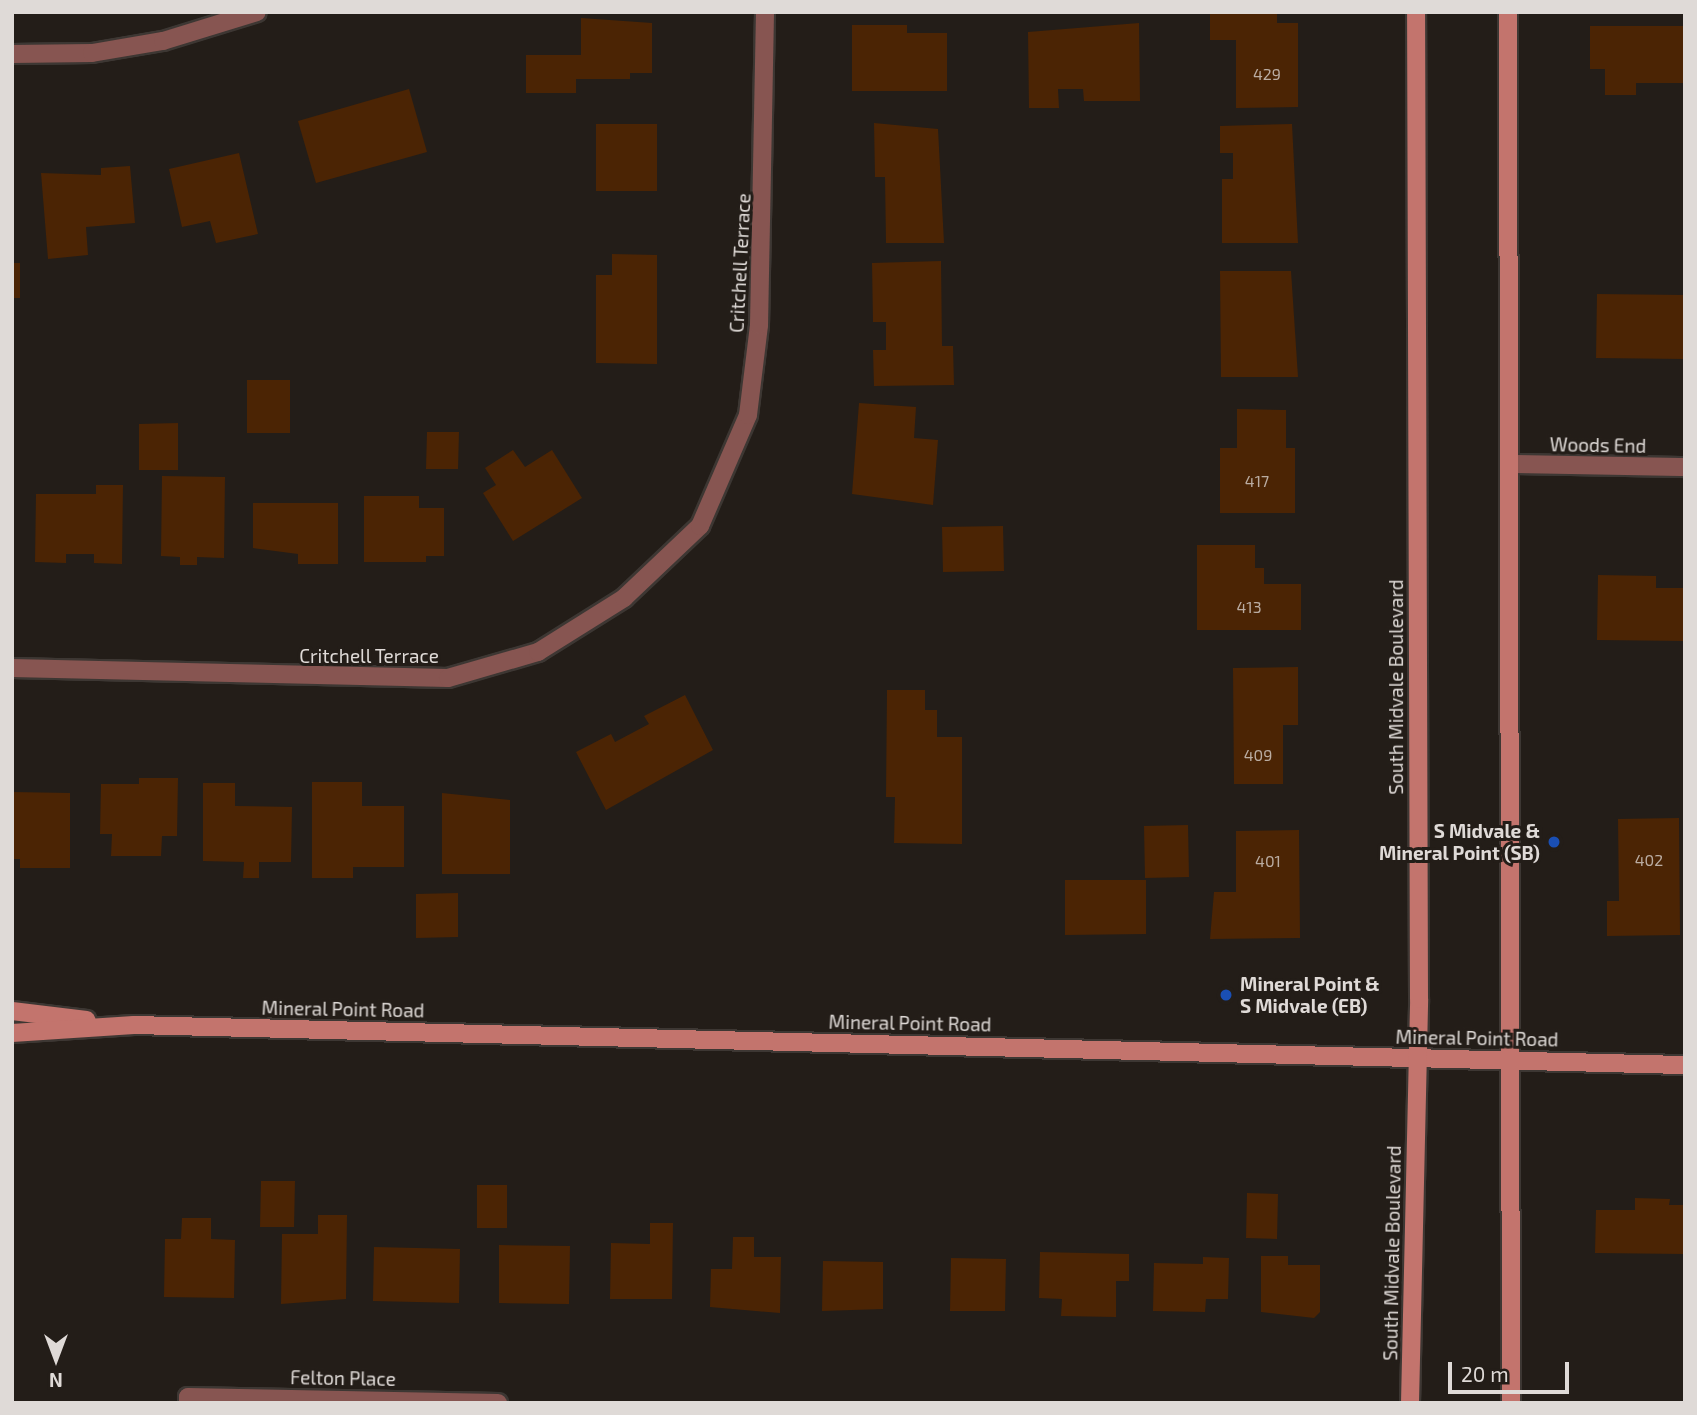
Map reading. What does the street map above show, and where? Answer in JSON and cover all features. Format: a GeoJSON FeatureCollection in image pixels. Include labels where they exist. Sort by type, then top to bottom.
{"type":"FeatureCollection","features":[{"type":"Feature","properties":{"kind":"main road","name":"South Midvale Boulevard"},"geometry":{"type":"LineString","coordinates":[[1410,1403],[1418,1058],[1416,12]]}},
{"type":"Feature","properties":{"kind":"main road"},"geometry":{"type":"LineString","coordinates":[[1508,12],[1511,1403]]}},
{"type":"Feature","properties":{"kind":"main road","name":"Mineral Point Road"},"geometry":{"type":"LineString","coordinates":[[12,1012],[134,1025],[1685,1065]]}},
{"type":"Feature","properties":{"kind":"main road","name":"Mineral Point Road"},"geometry":{"type":"LineString","coordinates":[[12,1032],[134,1025]]}},
{"type":"Feature","properties":{"kind":"street"},"geometry":{"type":"LineString","coordinates":[[12,54],[92,53],[163,41],[257,12]]}},
{"type":"Feature","properties":{"kind":"street","name":"Critchell Terrace"},"geometry":{"type":"LineString","coordinates":[[12,668],[448,678],[538,652],[624,598],[700,526],[748,415],[760,325],[765,12]]}},
{"type":"Feature","properties":{"kind":"street","name":"Woods End"},"geometry":{"type":"LineString","coordinates":[[1511,464],[1685,467]]}},
{"type":"Feature","properties":{"kind":"street","name":"Felton Place"},"geometry":{"type":"LineString","coordinates":[[188,1400],[498,1403]]}},
{"type":"Feature","properties":{"kind":"building"},"geometry":{"type":"Polygon","coordinates":[[[1210,12],[1277,12],[1277,23],[1298,23],[1298,107],[1236,108],[1236,40],[1210,40],[1210,12]]]}},
{"type":"Feature","properties":{"kind":"building"},"geometry":{"type":"Polygon","coordinates":[[[581,18],[652,23],[652,73],[630,73],[630,79],[576,79],[576,93],[526,93],[526,55],[581,55],[581,18]]]}},
{"type":"Feature","properties":{"kind":"building"},"geometry":{"type":"Polygon","coordinates":[[[1139,23],[1140,101],[1084,101],[1083,89],[1058,89],[1059,108],[1029,108],[1028,32],[1139,23]]]}},
{"type":"Feature","properties":{"kind":"building"},"geometry":{"type":"Polygon","coordinates":[[[852,25],[907,25],[907,33],[947,33],[947,91],[852,91],[852,25]]]}},
{"type":"Feature","properties":{"kind":"building"},"geometry":{"type":"Polygon","coordinates":[[[1590,26],[1685,26],[1685,83],[1636,83],[1636,95],[1605,95],[1605,69],[1590,69],[1590,26]]]}},
{"type":"Feature","properties":{"kind":"building"},"geometry":{"type":"Polygon","coordinates":[[[409,89],[427,152],[316,183],[298,121],[409,89]]]}},
{"type":"Feature","properties":{"kind":"building"},"geometry":{"type":"Polygon","coordinates":[[[874,123],[938,129],[944,243],[886,243],[885,177],[875,177],[874,123]]]}},
{"type":"Feature","properties":{"kind":"building"},"geometry":{"type":"Polygon","coordinates":[[[596,124],[657,124],[657,191],[596,191],[596,124]]]}},
{"type":"Feature","properties":{"kind":"building"},"geometry":{"type":"Polygon","coordinates":[[[1292,124],[1298,243],[1222,243],[1222,179],[1233,179],[1233,153],[1220,153],[1220,126],[1292,124]]]}},
{"type":"Feature","properties":{"kind":"building"},"geometry":{"type":"Polygon","coordinates":[[[239,153],[258,234],[216,243],[210,221],[182,227],[169,169],[239,153]]]}},
{"type":"Feature","properties":{"kind":"building"},"geometry":{"type":"Polygon","coordinates":[[[130,166],[135,223],[86,227],[88,255],[48,259],[41,173],[101,175],[101,168],[130,166]]]}},
{"type":"Feature","properties":{"kind":"building"},"geometry":{"type":"Polygon","coordinates":[[[612,254],[657,255],[657,364],[596,363],[596,275],[612,275],[612,254]]]}},
{"type":"Feature","properties":{"kind":"building"},"geometry":{"type":"Polygon","coordinates":[[[941,261],[942,346],[953,346],[954,385],[874,386],[873,350],[886,350],[886,322],[873,322],[872,263],[941,261]]]}},
{"type":"Feature","properties":{"kind":"building"},"geometry":{"type":"Polygon","coordinates":[[[12,263],[20,263],[20,298],[12,298],[12,263]]]}},
{"type":"Feature","properties":{"kind":"building"},"geometry":{"type":"Polygon","coordinates":[[[1220,271],[1291,271],[1298,377],[1221,377],[1220,271]]]}},
{"type":"Feature","properties":{"kind":"building"},"geometry":{"type":"Polygon","coordinates":[[[1597,294],[1685,295],[1685,359],[1596,358],[1597,294]]]}},
{"type":"Feature","properties":{"kind":"building"},"geometry":{"type":"Polygon","coordinates":[[[247,380],[290,380],[290,433],[247,433],[247,380]]]}},
{"type":"Feature","properties":{"kind":"building"},"geometry":{"type":"Polygon","coordinates":[[[859,403],[916,407],[914,438],[938,440],[933,505],[852,494],[859,403]]]}},
{"type":"Feature","properties":{"kind":"building"},"geometry":{"type":"Polygon","coordinates":[[[1237,409],[1286,410],[1286,448],[1295,448],[1295,513],[1220,513],[1220,448],[1237,448],[1237,409]]]}},
{"type":"Feature","properties":{"kind":"building"},"geometry":{"type":"Polygon","coordinates":[[[178,423],[178,470],[139,470],[139,424],[178,423]]]}},
{"type":"Feature","properties":{"kind":"building"},"geometry":{"type":"Polygon","coordinates":[[[427,432],[459,432],[458,469],[426,469],[427,432]]]}},
{"type":"Feature","properties":{"kind":"building"},"geometry":{"type":"Polygon","coordinates":[[[513,450],[525,467],[552,450],[582,498],[513,541],[483,493],[496,485],[485,468],[513,450]]]}},
{"type":"Feature","properties":{"kind":"building"},"geometry":{"type":"Polygon","coordinates":[[[162,476],[225,477],[224,558],[197,557],[197,565],[180,565],[180,557],[161,556],[162,476]]]}},
{"type":"Feature","properties":{"kind":"building"},"geometry":{"type":"Polygon","coordinates":[[[96,485],[123,485],[122,564],[94,563],[94,554],[66,554],[66,563],[35,562],[36,494],[96,494],[96,485]]]}},
{"type":"Feature","properties":{"kind":"building"},"geometry":{"type":"Polygon","coordinates":[[[364,496],[419,496],[419,508],[444,508],[444,556],[426,556],[426,562],[364,562],[364,496]]]}},
{"type":"Feature","properties":{"kind":"building"},"geometry":{"type":"Polygon","coordinates":[[[253,503],[338,503],[338,564],[298,564],[298,554],[253,548],[253,503]]]}},
{"type":"Feature","properties":{"kind":"building"},"geometry":{"type":"Polygon","coordinates":[[[1003,526],[1004,571],[943,572],[942,527],[1003,526]]]}},
{"type":"Feature","properties":{"kind":"building"},"geometry":{"type":"Polygon","coordinates":[[[1197,545],[1255,545],[1255,568],[1264,568],[1264,584],[1301,584],[1301,630],[1197,630],[1197,545]]]}},
{"type":"Feature","properties":{"kind":"building"},"geometry":{"type":"Polygon","coordinates":[[[1598,575],[1656,576],[1656,588],[1685,588],[1685,641],[1597,640],[1598,575]]]}},
{"type":"Feature","properties":{"kind":"building"},"geometry":{"type":"Polygon","coordinates":[[[1298,667],[1298,725],[1283,725],[1283,784],[1234,784],[1233,668],[1298,667]]]}},
{"type":"Feature","properties":{"kind":"building"},"geometry":{"type":"Polygon","coordinates":[[[887,690],[925,690],[925,710],[937,710],[937,737],[962,737],[962,844],[894,843],[895,797],[886,797],[887,690]]]}},
{"type":"Feature","properties":{"kind":"building"},"geometry":{"type":"Polygon","coordinates":[[[685,695],[713,750],[606,810],[576,752],[611,734],[615,742],[649,724],[644,716],[685,695]]]}},
{"type":"Feature","properties":{"kind":"building"},"geometry":{"type":"Polygon","coordinates":[[[139,778],[178,778],[177,836],[162,836],[161,856],[111,856],[112,834],[100,834],[101,784],[139,784],[139,778]]]}},
{"type":"Feature","properties":{"kind":"building"},"geometry":{"type":"Polygon","coordinates":[[[312,782],[362,782],[362,806],[404,806],[404,867],[353,867],[353,878],[312,878],[312,782]]]}},
{"type":"Feature","properties":{"kind":"building"},"geometry":{"type":"Polygon","coordinates":[[[203,783],[235,783],[235,806],[292,807],[291,862],[259,862],[259,878],[243,878],[244,862],[203,861],[203,783]]]}},
{"type":"Feature","properties":{"kind":"building"},"geometry":{"type":"Polygon","coordinates":[[[12,792],[70,793],[70,868],[20,868],[20,859],[12,859],[12,792]]]}},
{"type":"Feature","properties":{"kind":"building"},"geometry":{"type":"Polygon","coordinates":[[[442,793],[510,800],[510,874],[442,874],[442,793]]]}},
{"type":"Feature","properties":{"kind":"building"},"geometry":{"type":"Polygon","coordinates":[[[1679,818],[1680,935],[1607,936],[1607,901],[1619,901],[1618,819],[1679,818]]]}},
{"type":"Feature","properties":{"kind":"building"},"geometry":{"type":"Polygon","coordinates":[[[1188,825],[1189,877],[1145,878],[1144,826],[1188,825]]]}},
{"type":"Feature","properties":{"kind":"building"},"geometry":{"type":"Polygon","coordinates":[[[1299,830],[1300,938],[1210,939],[1214,892],[1236,892],[1236,831],[1299,830]]]}},
{"type":"Feature","properties":{"kind":"building"},"geometry":{"type":"Polygon","coordinates":[[[1065,880],[1146,880],[1146,934],[1065,935],[1065,880]]]}},
{"type":"Feature","properties":{"kind":"building"},"geometry":{"type":"Polygon","coordinates":[[[458,893],[458,937],[416,938],[416,894],[458,893]]]}},
{"type":"Feature","properties":{"kind":"building"},"geometry":{"type":"Polygon","coordinates":[[[261,1181],[295,1181],[294,1227],[260,1227],[261,1181]]]}},
{"type":"Feature","properties":{"kind":"building"},"geometry":{"type":"Polygon","coordinates":[[[477,1185],[507,1185],[507,1228],[477,1228],[477,1185]]]}},
{"type":"Feature","properties":{"kind":"building"},"geometry":{"type":"Polygon","coordinates":[[[1247,1193],[1278,1194],[1277,1239],[1246,1238],[1247,1193]]]}},
{"type":"Feature","properties":{"kind":"building"},"geometry":{"type":"Polygon","coordinates":[[[1635,1198],[1670,1199],[1669,1205],[1685,1205],[1685,1254],[1595,1253],[1596,1210],[1635,1210],[1635,1198]]]}},
{"type":"Feature","properties":{"kind":"building"},"geometry":{"type":"Polygon","coordinates":[[[318,1215],[347,1215],[346,1299],[281,1304],[282,1234],[318,1234],[318,1215]]]}},
{"type":"Feature","properties":{"kind":"building"},"geometry":{"type":"Polygon","coordinates":[[[182,1218],[211,1218],[211,1239],[235,1240],[234,1298],[164,1297],[165,1239],[181,1239],[182,1218]]]}},
{"type":"Feature","properties":{"kind":"building"},"geometry":{"type":"Polygon","coordinates":[[[650,1223],[673,1223],[672,1299],[610,1299],[611,1243],[650,1244],[650,1223]]]}},
{"type":"Feature","properties":{"kind":"building"},"geometry":{"type":"Polygon","coordinates":[[[733,1237],[754,1237],[754,1257],[781,1257],[780,1313],[710,1307],[711,1269],[732,1269],[733,1237]]]}},
{"type":"Feature","properties":{"kind":"building"},"geometry":{"type":"Polygon","coordinates":[[[499,1245],[570,1246],[569,1304],[499,1303],[499,1245]]]}},
{"type":"Feature","properties":{"kind":"building"},"geometry":{"type":"Polygon","coordinates":[[[374,1247],[460,1249],[459,1303],[373,1301],[374,1247]]]}},
{"type":"Feature","properties":{"kind":"building"},"geometry":{"type":"Polygon","coordinates":[[[1040,1252],[1129,1254],[1129,1281],[1116,1281],[1116,1317],[1061,1316],[1062,1299],[1039,1298],[1040,1252]]]}},
{"type":"Feature","properties":{"kind":"building"},"geometry":{"type":"Polygon","coordinates":[[[1261,1256],[1288,1256],[1288,1265],[1320,1265],[1320,1312],[1314,1318],[1261,1312],[1261,1256]]]}},
{"type":"Feature","properties":{"kind":"building"},"geometry":{"type":"Polygon","coordinates":[[[1203,1257],[1229,1258],[1228,1299],[1206,1299],[1205,1312],[1153,1311],[1154,1263],[1203,1264],[1203,1257]]]}},
{"type":"Feature","properties":{"kind":"building"},"geometry":{"type":"Polygon","coordinates":[[[951,1258],[1006,1259],[1005,1311],[950,1311],[951,1258]]]}},
{"type":"Feature","properties":{"kind":"building"},"geometry":{"type":"Polygon","coordinates":[[[823,1261],[883,1262],[883,1309],[822,1311],[823,1261]]]}},
{"type":"Feature","properties":{"kind":"place","name":"S Midvale & Mineral Point (SB)"},"geometry":{"type":"Point","coordinates":[1554,842]}},
{"type":"Feature","properties":{"kind":"place","name":"Mineral Point & S Midvale (EB)"},"geometry":{"type":"Point","coordinates":[1226,995]}}]}
